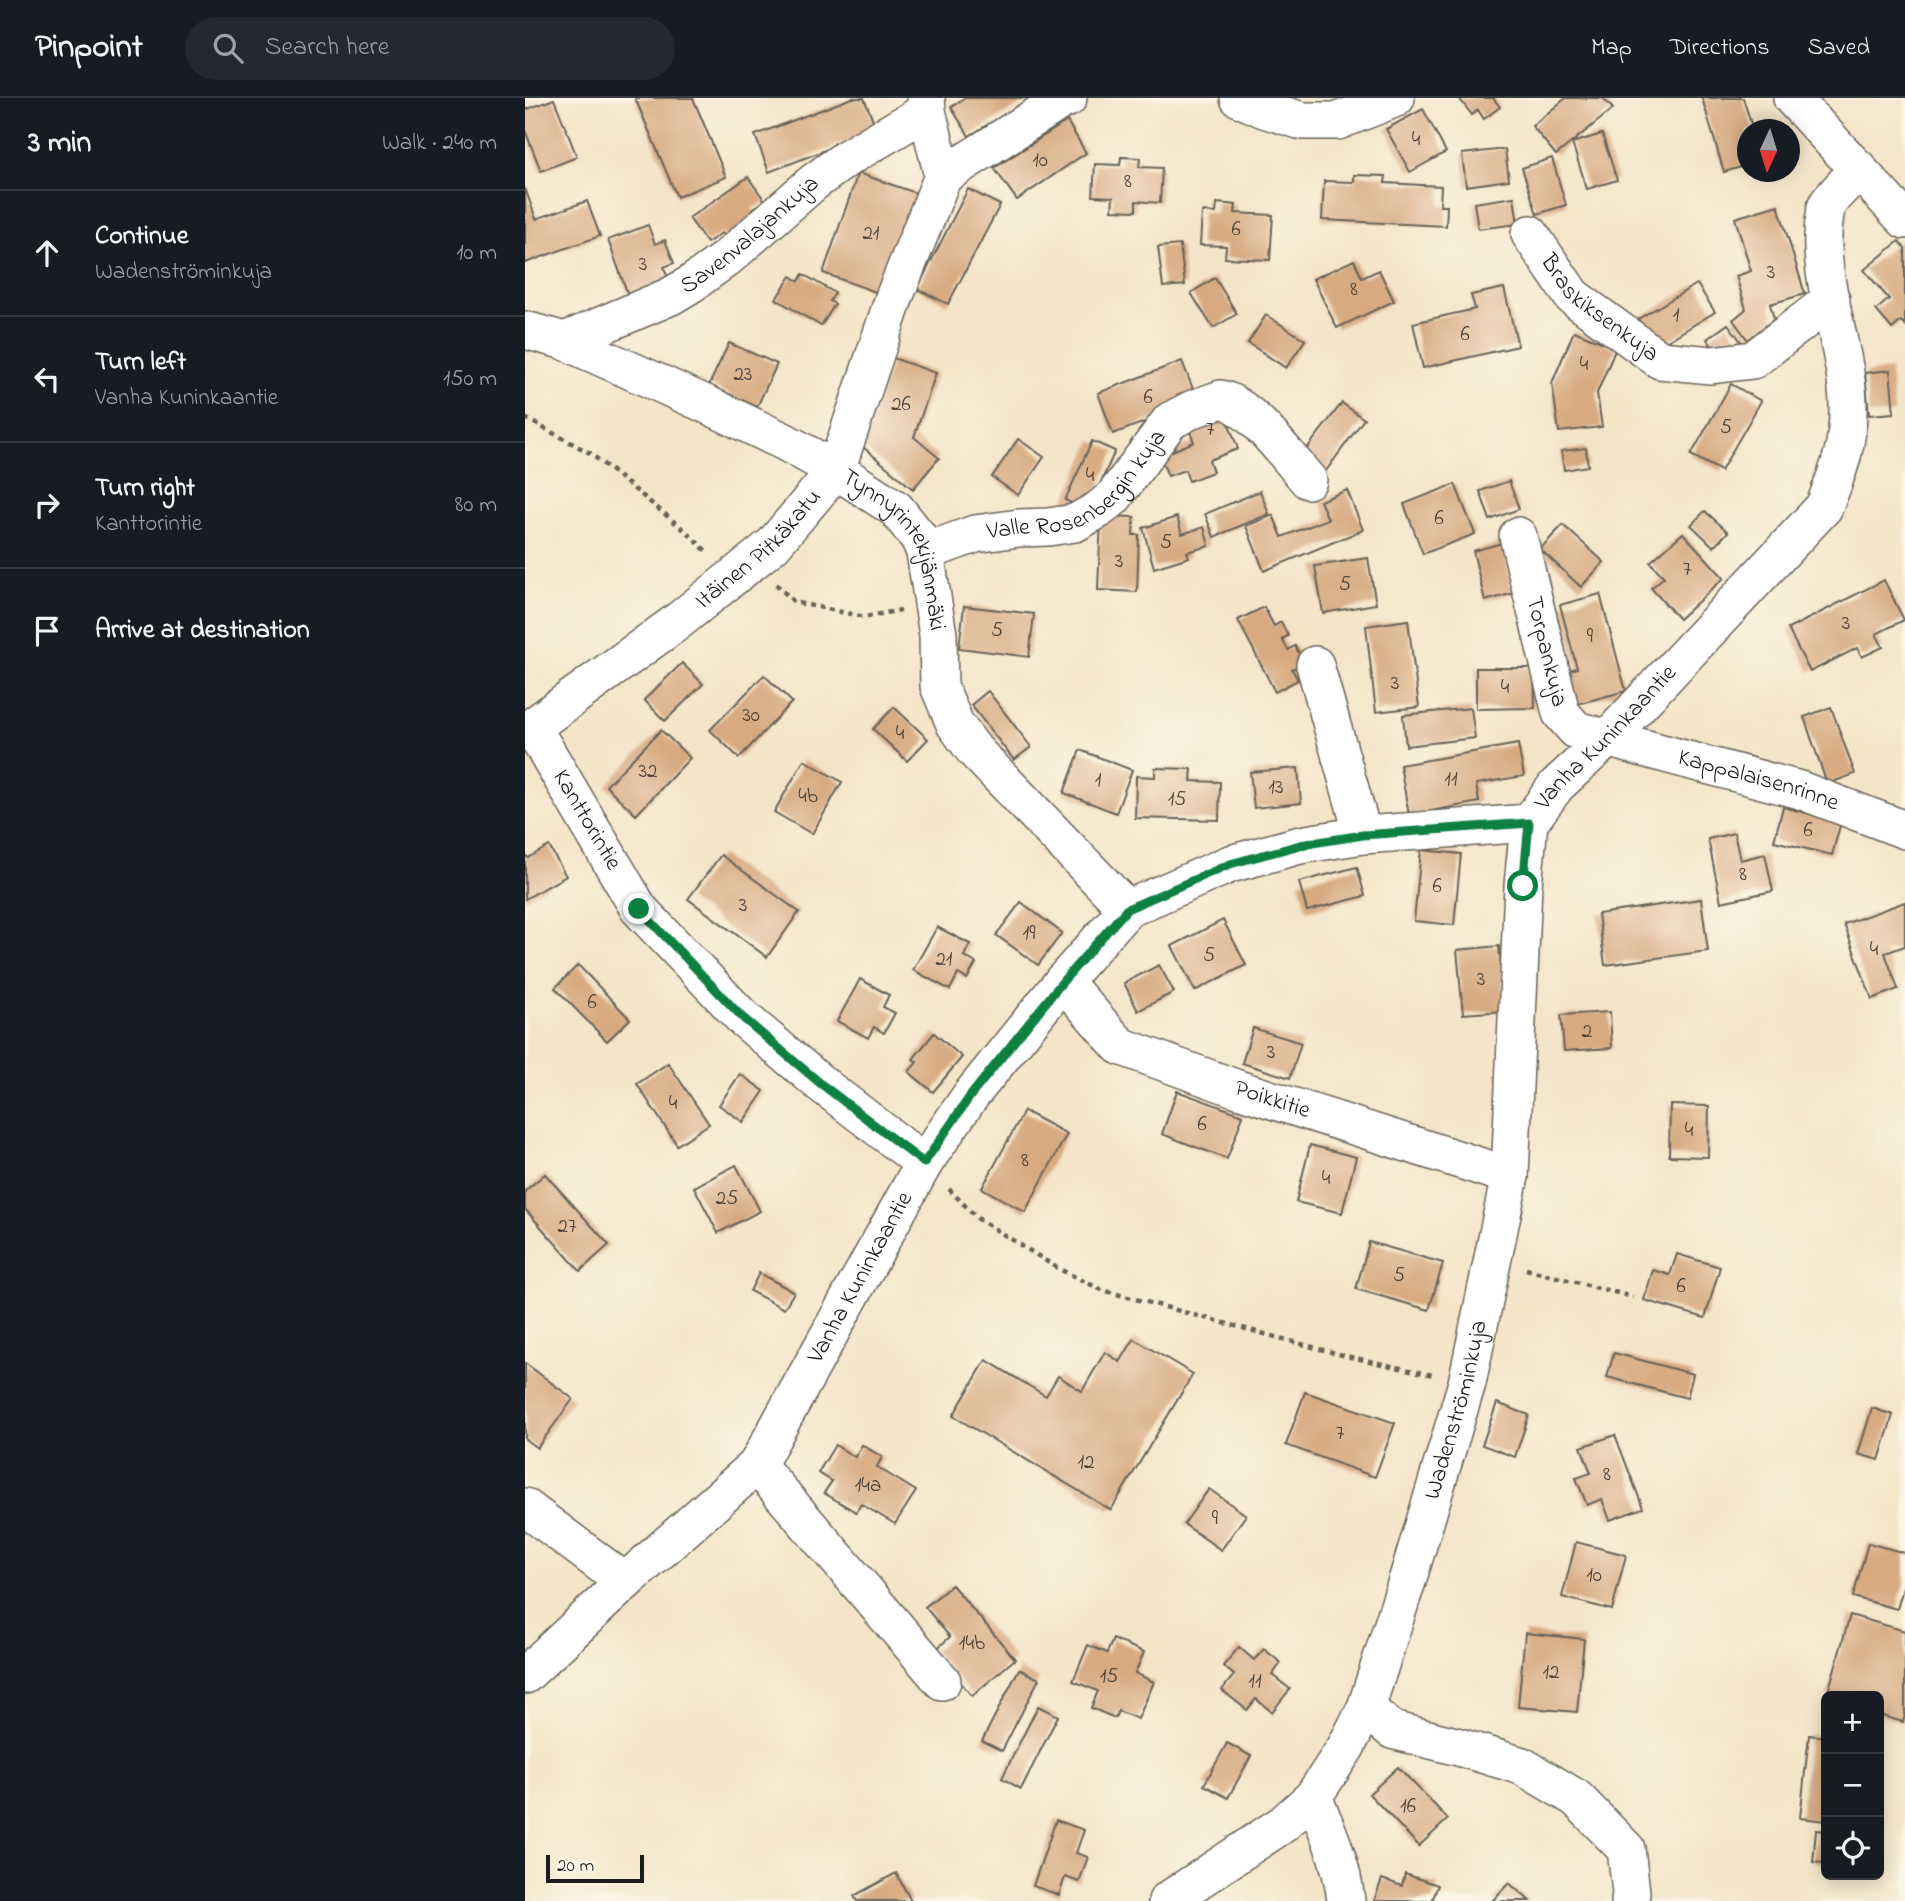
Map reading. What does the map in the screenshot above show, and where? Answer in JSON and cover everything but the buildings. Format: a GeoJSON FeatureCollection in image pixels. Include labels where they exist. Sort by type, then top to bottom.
{"type":"FeatureCollection","features":[{"type":"Feature","properties":{"kind":"street"},"geometry":{"type":"LineString","coordinates":[[926,105],[943,176],[1068,98]]}},
{"type":"Feature","properties":{"kind":"street"},"geometry":{"type":"LineString","coordinates":[[1256,102],[1302,121],[1338,121],[1395,98]]}},
{"type":"Feature","properties":{"kind":"street"},"geometry":{"type":"LineString","coordinates":[[1792,98],[1905,220]]}},
{"type":"Feature","properties":{"kind":"street","name":"Savenvalajankuja"},"geometry":{"type":"LineString","coordinates":[[565,341],[671,296],[691,284],[727,258],[814,182],[926,105]]}},
{"type":"Feature","properties":{"kind":"street","name":"Vanha Kuninkaantie"},"geometry":{"type":"LineString","coordinates":[[525,1675],[757,1465],[924,1163],[971,1095],[1063,981],[1127,909],[1230,864],[1300,845],[1363,835],[1529,823],[1556,786],[1608,738],[1823,508],[1843,460],[1848,403],[1822,233],[1827,205],[1859,169]]}},
{"type":"Feature","properties":{"kind":"street","name":"Itäinen Pitkäkatu"},"geometry":{"type":"LineString","coordinates":[[529,728],[677,622],[773,545],[836,470],[895,295],[943,176]]}},
{"type":"Feature","properties":{"kind":"street","name":"Braskiksenkuja"},"geometry":{"type":"LineString","coordinates":[[1530,234],[1572,296],[1660,360],[1711,365],[1753,360],[1831,300]]}},
{"type":"Feature","properties":{"kind":"street","name":"Tynnyrintekijänmäki"},"geometry":{"type":"LineString","coordinates":[[525,330],[565,341],[785,442],[836,470],[896,509],[919,537],[925,552],[938,635],[939,686],[955,724],[974,750],[1127,909]]}},
{"type":"Feature","properties":{"kind":"street","name":"Valle Rosenbergin kuja"},"geometry":{"type":"LineString","coordinates":[[925,552],[975,534],[1075,523],[1113,498],[1170,421],[1221,399],[1229,400],[1245,412],[1308,480]]}},
{"type":"Feature","properties":{"kind":"street","name":"Torpankuja"},"geometry":{"type":"LineString","coordinates":[[1518,536],[1561,713],[1576,730],[1608,738]]}},
{"type":"Feature","properties":{"kind":"street"},"geometry":{"type":"LineString","coordinates":[[1315,664],[1363,835]]}},
{"type":"Feature","properties":{"kind":"street","name":"Kanttorintie"},"geometry":{"type":"LineString","coordinates":[[529,728],[639,909],[743,1018],[820,1083],[924,1163]]}},
{"type":"Feature","properties":{"kind":"street","name":"Kappalaisenrinne"},"geometry":{"type":"LineString","coordinates":[[1608,738],[1800,790],[1905,830]]}},
{"type":"Feature","properties":{"kind":"street","name":"Wadenströminkuja"},"geometry":{"type":"LineString","coordinates":[[1167,1901],[1283,1824],[1313,1797],[1346,1747],[1366,1708],[1467,1383],[1510,1176],[1523,886],[1529,823]]}},
{"type":"Feature","properties":{"kind":"street","name":"Poikkitie"},"geometry":{"type":"LineString","coordinates":[[1063,981],[1120,1046],[1248,1092],[1510,1176]]}},
{"type":"Feature","properties":{"kind":"street"},"geometry":{"type":"LineString","coordinates":[[757,1465],[942,1682]]}},
{"type":"Feature","properties":{"kind":"street"},"geometry":{"type":"LineString","coordinates":[[525,1507],[625,1582]]}},
{"type":"Feature","properties":{"kind":"street"},"geometry":{"type":"LineString","coordinates":[[1366,1708],[1392,1730],[1522,1766],[1577,1798],[1626,1849],[1632,1892],[1630,1901]]}},
{"type":"Feature","properties":{"kind":"street"},"geometry":{"type":"LineString","coordinates":[[1313,1797],[1334,1846],[1346,1901]]}},
{"type":"Feature","properties":{"kind":"path"},"geometry":{"type":"LineString","coordinates":[[525,418],[590,453],[688,533],[794,603],[865,617],[933,603]]}},
{"type":"Feature","properties":{"kind":"path"},"geometry":{"type":"LineString","coordinates":[[924,1163],[977,1218],[1059,1269],[1102,1290],[1346,1356],[1467,1383]]}},
{"type":"Feature","properties":{"kind":"path"},"geometry":{"type":"LineString","coordinates":[[1493,1260],[1633,1297]]}},
{"type":"Feature","properties":{"kind":"route"},"geometry":{"type":"LineString","coordinates":[[639,909],[743,1018],[820,1083],[924,1163],[971,1095],[1063,981],[1127,909],[1157,895],[1230,864],[1300,845],[1363,835],[1529,823],[1523,886]]}}]}
